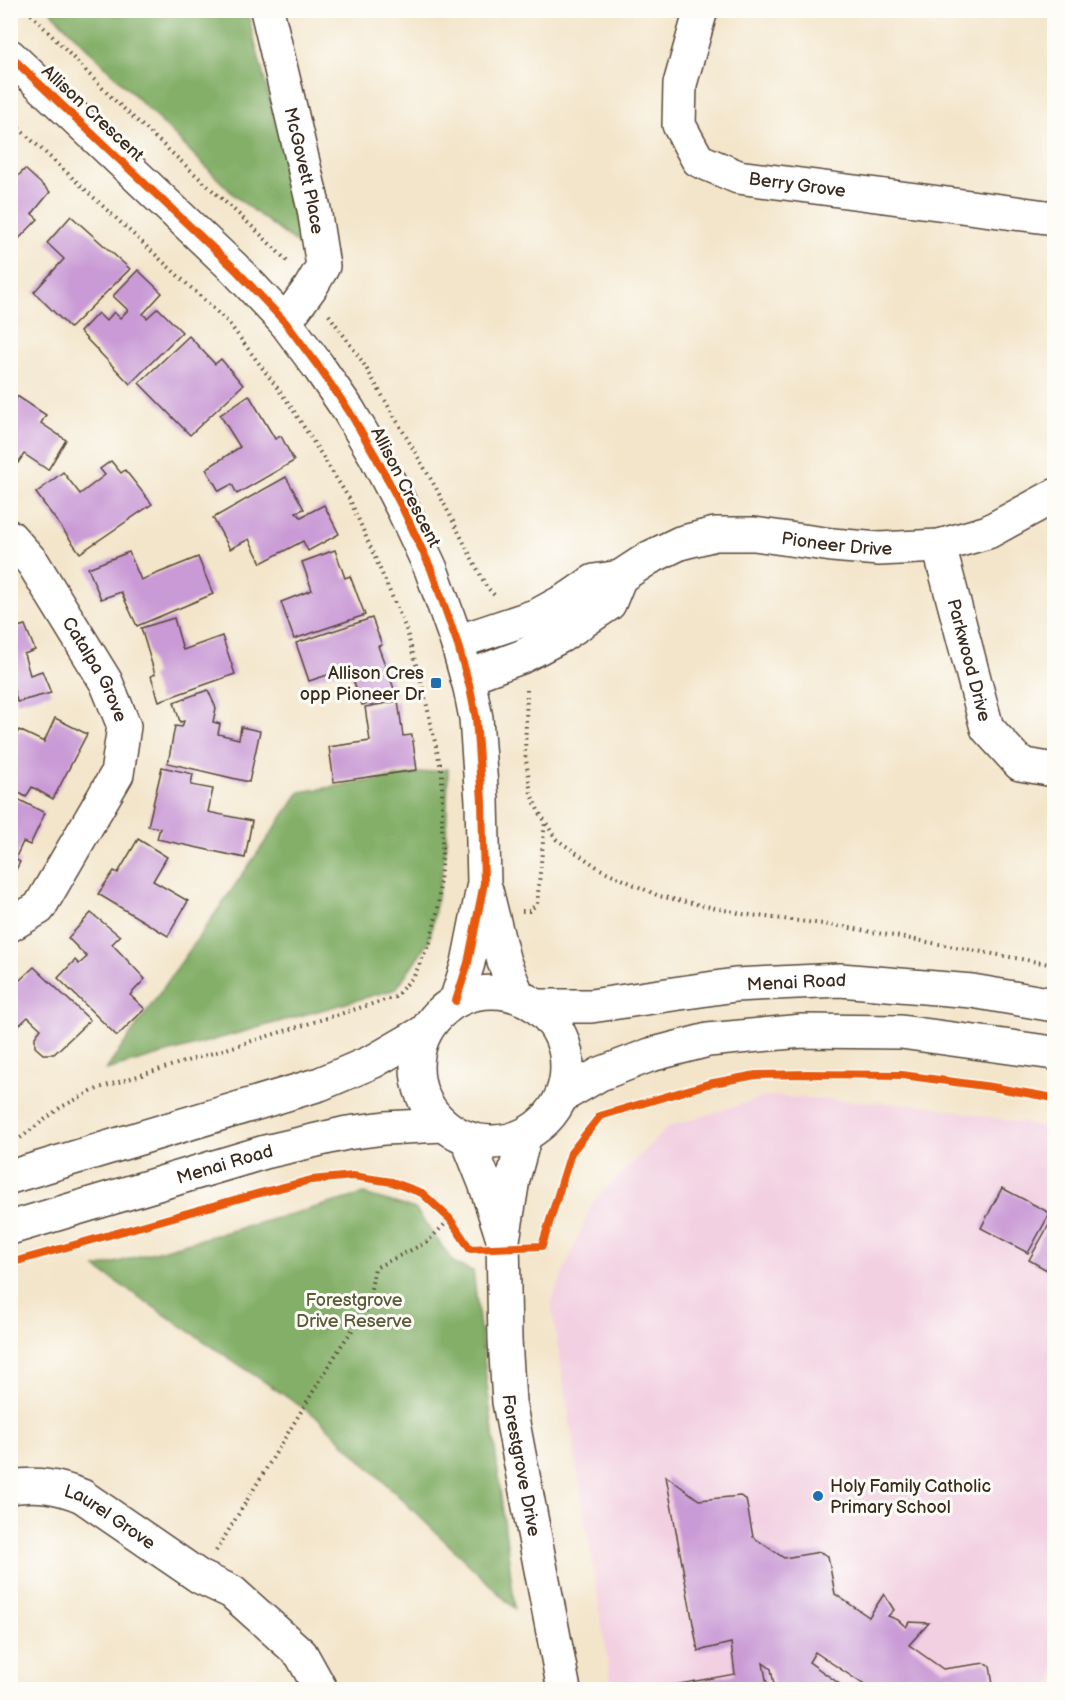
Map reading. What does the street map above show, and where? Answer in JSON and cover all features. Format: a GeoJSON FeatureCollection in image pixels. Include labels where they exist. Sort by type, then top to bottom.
{"type":"FeatureCollection","features":[{"type":"Feature","properties":{"kind":"street","name":"McGovett Place"},"geometry":{"type":"LineString","coordinates":[[267,10],[314,209],[323,266],[285,322]]}},
{"type":"Feature","properties":{"kind":"street","name":"Berry Grove"},"geometry":{"type":"LineString","coordinates":[[701,10],[680,84],[679,125],[698,160],[738,177],[1054,218]]}},
{"type":"Feature","properties":{"kind":"street","name":"Allison Crescent"},"geometry":{"type":"LineString","coordinates":[[10,56],[235,269],[285,322],[336,393],[376,457],[431,569],[467,677],[476,718],[480,762],[484,883]]}},
{"type":"Feature","properties":{"kind":"street","name":"Pioneer Drive"},"geometry":{"type":"LineString","coordinates":[[457,642],[538,615],[594,581],[620,577],[649,558],[680,543],[715,534],[754,534],[879,549],[939,546],[988,532],[1054,496]]}},
{"type":"Feature","properties":{"kind":"street","name":"Catalpa Grove"},"geometry":{"type":"LineString","coordinates":[[10,537],[33,563],[106,682],[124,726],[117,774],[39,908],[10,926]]}},
{"type":"Feature","properties":{"kind":"street","name":"Parkwood Drive"},"geometry":{"type":"LineString","coordinates":[[939,546],[987,728],[1020,764],[1054,770]]}},
{"type":"Feature","properties":{"kind":"street"},"geometry":{"type":"LineString","coordinates":[[467,677],[521,657],[568,631],[609,604],[620,577]]}},
{"type":"Feature","properties":{"kind":"street"},"geometry":{"type":"LineString","coordinates":[[456,1001],[468,963],[484,883]]}},
{"type":"Feature","properties":{"kind":"street"},"geometry":{"type":"LineString","coordinates":[[484,883],[504,962],[528,1001],[556,1024],[565,1046],[568,1073],[562,1096],[549,1117],[531,1132],[506,1142],[478,1142],[436,1119],[423,1098],[417,1073],[419,1049],[424,1032],[442,1009],[466,995],[490,990],[528,1001]]}},
{"type":"Feature","properties":{"kind":"street","name":"Menai Road"},"geometry":{"type":"LineString","coordinates":[[528,1001],[591,1006],[735,985],[840,980],[972,991],[1054,1005]]}},
{"type":"Feature","properties":{"kind":"street"},"geometry":{"type":"LineString","coordinates":[[562,1096],[600,1074],[650,1054],[708,1040],[802,1031],[901,1032],[1054,1053]]}},
{"type":"Feature","properties":{"kind":"street"},"geometry":{"type":"LineString","coordinates":[[10,1177],[320,1084],[374,1061],[424,1032]]}},
{"type":"Feature","properties":{"kind":"street","name":"Menai Road"},"geometry":{"type":"LineString","coordinates":[[10,1228],[265,1152],[385,1128],[455,1131]]}},
{"type":"Feature","properties":{"kind":"street"},"geometry":{"type":"LineString","coordinates":[[455,1131],[485,1183],[503,1240]]}},
{"type":"Feature","properties":{"kind":"street"},"geometry":{"type":"LineString","coordinates":[[503,1240],[513,1179],[525,1135]]}},
{"type":"Feature","properties":{"kind":"street","name":"Forestgrove Drive"},"geometry":{"type":"LineString","coordinates":[[503,1240],[504,1340],[509,1402],[564,1689]]}},
{"type":"Feature","properties":{"kind":"street","name":"Laurel Grove"},"geometry":{"type":"LineString","coordinates":[[10,1487],[44,1485],[62,1488],[82,1496],[200,1577],[232,1592],[301,1654],[321,1689]]}},
{"type":"Feature","properties":{"kind":"path"},"geometry":{"type":"LineString","coordinates":[[10,120],[228,322],[290,405],[350,500],[406,629],[424,693],[442,773],[442,855],[438,909],[430,942],[414,976],[395,998],[99,1089],[62,1107],[27,1134],[10,1143]]}},
{"type":"Feature","properties":{"kind":"path"},"geometry":{"type":"LineString","coordinates":[[527,685],[525,753],[531,794],[556,839],[600,869],[659,896],[742,914],[839,926],[1054,965]]}},
{"type":"Feature","properties":{"kind":"path"},"geometry":{"type":"LineString","coordinates":[[443,1212],[455,1227]]}},
{"type":"Feature","properties":{"kind":"path"},"geometry":{"type":"LineString","coordinates":[[200,1577],[341,1346],[367,1309],[375,1268],[427,1242],[450,1219]]}},
{"type":"Feature","properties":{"kind":"shaded area","name":"Holy Family Catholic Primary School"},"geometry":{"type":"Polygon","coordinates":[[[768,1096],[924,1105],[1054,1129],[1054,1689],[612,1689],[551,1303],[592,1203],[668,1127],[768,1096]]]}},
{"type":"Feature","properties":{"kind":"green space"},"geometry":{"type":"Polygon","coordinates":[[[50,11],[247,11],[308,252],[236,197],[50,11]]]}},
{"type":"Feature","properties":{"kind":"green space"},"geometry":{"type":"Polygon","coordinates":[[[448,769],[446,848],[430,939],[396,989],[106,1070],[300,792],[448,769]]]}},
{"type":"Feature","properties":{"kind":"green space","name":"Forestgrove Drive Reserve"},"geometry":{"type":"Polygon","coordinates":[[[364,1194],[415,1209],[455,1264],[473,1271],[515,1609],[318,1418],[96,1268],[364,1194]]]}},
{"type":"Feature","properties":{"kind":"building"},"geometry":{"type":"Polygon","coordinates":[[[25,169],[50,192],[32,214],[38,219],[10,248],[10,184],[25,169]]]}},
{"type":"Feature","properties":{"kind":"building"},"geometry":{"type":"Polygon","coordinates":[[[71,216],[130,269],[70,328],[34,292],[64,259],[47,243],[71,216]]]}},
{"type":"Feature","properties":{"kind":"building"},"geometry":{"type":"Polygon","coordinates":[[[138,270],[162,293],[143,314],[147,318],[158,308],[182,332],[130,384],[80,332],[98,313],[106,321],[114,312],[120,318],[128,310],[113,296],[138,270]]]}},
{"type":"Feature","properties":{"kind":"building"},"geometry":{"type":"Polygon","coordinates":[[[189,336],[215,364],[221,359],[243,385],[190,435],[139,383],[189,336]]]}},
{"type":"Feature","properties":{"kind":"building"},"geometry":{"type":"Polygon","coordinates":[[[10,395],[16,399],[17,396],[46,415],[41,423],[66,440],[48,470],[24,454],[18,463],[10,459],[10,395]]]}},
{"type":"Feature","properties":{"kind":"building"},"geometry":{"type":"Polygon","coordinates":[[[249,395],[275,439],[281,436],[294,461],[237,494],[232,484],[219,491],[206,469],[240,447],[220,415],[249,395]]]}},
{"type":"Feature","properties":{"kind":"building"},"geometry":{"type":"Polygon","coordinates":[[[111,461],[121,473],[125,470],[152,504],[80,553],[36,493],[63,472],[80,494],[105,475],[100,469],[111,461]]]}},
{"type":"Feature","properties":{"kind":"building"},"geometry":{"type":"Polygon","coordinates":[[[286,477],[304,509],[296,512],[301,517],[324,505],[339,534],[308,551],[303,541],[261,563],[249,539],[230,549],[213,518],[286,477]]]}},
{"type":"Feature","properties":{"kind":"building"},"geometry":{"type":"Polygon","coordinates":[[[335,550],[345,578],[350,576],[365,615],[294,639],[281,602],[312,590],[302,562],[335,550]]]}},
{"type":"Feature","properties":{"kind":"building"},"geometry":{"type":"Polygon","coordinates":[[[129,552],[141,580],[198,557],[213,594],[137,626],[121,592],[101,599],[88,568],[129,552]]]}},
{"type":"Feature","properties":{"kind":"building"},"geometry":{"type":"Polygon","coordinates":[[[174,618],[183,650],[222,636],[235,674],[159,701],[151,676],[155,674],[141,628],[174,618]]]}},
{"type":"Feature","properties":{"kind":"building"},"geometry":{"type":"Polygon","coordinates":[[[372,618],[382,645],[378,646],[396,694],[362,705],[349,668],[309,681],[296,643],[372,618]]]}},
{"type":"Feature","properties":{"kind":"building"},"geometry":{"type":"Polygon","coordinates":[[[25,625],[35,650],[24,654],[30,675],[42,671],[51,693],[17,702],[14,690],[10,691],[10,629],[25,625]]]}},
{"type":"Feature","properties":{"kind":"building"},"geometry":{"type":"Polygon","coordinates":[[[208,690],[216,708],[213,722],[220,724],[218,734],[239,739],[241,727],[260,731],[249,782],[168,763],[175,726],[182,727],[184,721],[180,722],[174,702],[208,690]]]}},
{"type":"Feature","properties":{"kind":"building"},"geometry":{"type":"Polygon","coordinates":[[[398,701],[403,736],[412,735],[417,770],[334,782],[329,747],[370,741],[365,707],[398,701]]]}},
{"type":"Feature","properties":{"kind":"building"},"geometry":{"type":"Polygon","coordinates":[[[55,718],[87,734],[53,799],[32,787],[26,797],[10,788],[10,736],[14,738],[19,730],[44,742],[55,718]]]}},
{"type":"Feature","properties":{"kind":"building"},"geometry":{"type":"Polygon","coordinates":[[[162,767],[193,774],[191,785],[213,789],[208,812],[252,821],[245,858],[157,839],[160,828],[148,826],[162,767]]]}},
{"type":"Feature","properties":{"kind":"building"},"geometry":{"type":"Polygon","coordinates":[[[10,795],[45,813],[30,845],[23,842],[15,859],[20,862],[10,881],[10,795]]]}},
{"type":"Feature","properties":{"kind":"building"},"geometry":{"type":"Polygon","coordinates":[[[138,839],[167,857],[153,881],[188,901],[168,936],[98,894],[114,871],[118,873],[138,839]]]}},
{"type":"Feature","properties":{"kind":"building"},"geometry":{"type":"Polygon","coordinates":[[[91,913],[120,936],[112,944],[145,979],[130,995],[145,1009],[117,1036],[58,978],[75,960],[79,964],[87,957],[68,938],[91,913]]]}},
{"type":"Feature","properties":{"kind":"building"},"geometry":{"type":"Polygon","coordinates":[[[34,967],[90,1020],[54,1054],[43,1054],[35,1047],[35,1037],[41,1029],[28,1017],[14,1030],[10,1027],[10,989],[34,967]]]}},
{"type":"Feature","properties":{"kind":"building"},"geometry":{"type":"Polygon","coordinates":[[[1002,1188],[1050,1213],[1028,1253],[981,1228],[1002,1188]]]}},
{"type":"Feature","properties":{"kind":"building"},"geometry":{"type":"Polygon","coordinates":[[[1054,1216],[1054,1274],[1029,1260],[1054,1216]]]}},
{"type":"Feature","properties":{"kind":"building"},"geometry":{"type":"Polygon","coordinates":[[[666,1476],[699,1500],[740,1496],[746,1499],[753,1537],[784,1558],[820,1552],[828,1556],[835,1594],[869,1617],[884,1594],[894,1610],[888,1616],[898,1620],[906,1627],[909,1622],[929,1623],[909,1645],[943,1669],[985,1663],[990,1666],[994,1690],[872,1690],[815,1652],[809,1662],[848,1690],[775,1690],[771,1669],[763,1663],[768,1690],[669,1690],[668,1686],[735,1674],[731,1643],[698,1651],[666,1476]]]}},
{"type":"Feature","properties":{"kind":"cycle path"},"geometry":{"type":"LineString","coordinates":[[10,56],[235,269],[285,322],[349,411],[404,511],[431,569],[457,642],[476,718],[482,801],[484,883],[468,963],[456,1001]]}},
{"type":"Feature","properties":{"kind":"cycle path"},"geometry":{"type":"LineString","coordinates":[[10,1263],[311,1180],[353,1176],[392,1182],[422,1193],[450,1219],[470,1249],[542,1246],[571,1153],[600,1116],[708,1084],[756,1075],[902,1075],[1054,1098]]}},
{"type":"Feature","properties":{"kind":"place","name":"Allison Cres opp Pioneer Dr"},"geometry":{"type":"Point","coordinates":[436,683]}},
{"type":"Feature","properties":{"kind":"place","name":"Holy Family Catholic Primary School"},"geometry":{"type":"Point","coordinates":[818,1496]}}]}
